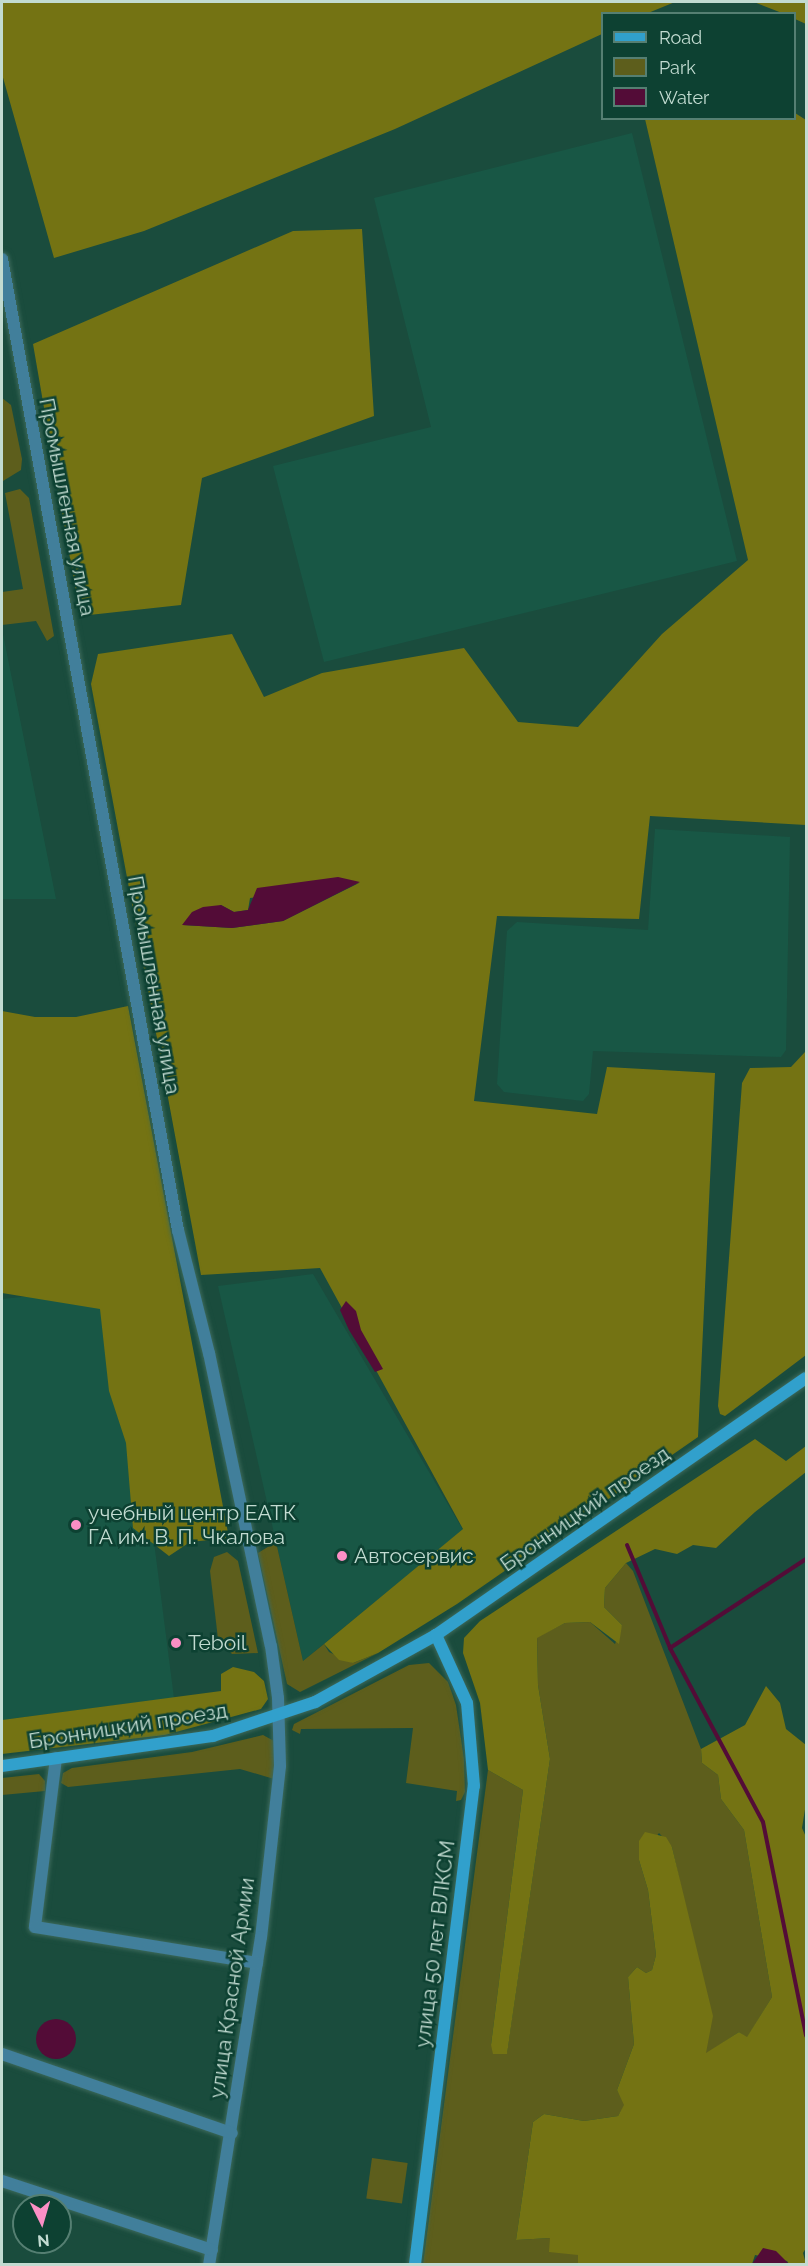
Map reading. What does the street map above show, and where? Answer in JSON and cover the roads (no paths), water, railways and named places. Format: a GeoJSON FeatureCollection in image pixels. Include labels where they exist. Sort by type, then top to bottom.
{"type":"FeatureCollection","features":[{"type":"Feature","properties":{"kind":"main road","name":"Бронницкий проезд"},"geometry":{"type":"LineString","coordinates":[[2,1766],[213,1736],[279,1716],[352,1684],[436,1635],[807,1378]]}},
{"type":"Feature","properties":{"kind":"main road","name":"улица 50 лет ВЛКСМ"},"geometry":{"type":"LineString","coordinates":[[415,2265],[474,1786],[467,1704],[436,1635]]}},
{"type":"Feature","properties":{"kind":"street","name":"Промышленная улица"},"geometry":{"type":"LineString","coordinates":[[2,259],[178,1230],[209,1353],[272,1646],[279,1716]]}},
{"type":"Feature","properties":{"kind":"street","name":"улица Красной Армии"},"geometry":{"type":"LineString","coordinates":[[209,2265],[232,2133],[257,1963],[280,1766],[279,1716]]}},
{"type":"Feature","properties":{"kind":"street"},"geometry":{"type":"LineString","coordinates":[[56,1758],[35,1927],[257,1963]]}},
{"type":"Feature","properties":{"kind":"street"},"geometry":{"type":"LineString","coordinates":[[2,2054],[232,2133]]}},
{"type":"Feature","properties":{"kind":"street"},"geometry":{"type":"LineString","coordinates":[[2,2181],[212,2250]]}},
{"type":"Feature","properties":{"kind":"water"},"geometry":{"type":"Polygon","coordinates":[[[338,877],[360,882],[283,921],[232,928],[182,925],[192,912],[203,907],[221,905],[234,912],[248,910],[257,888],[338,877]]]}},
{"type":"Feature","properties":{"kind":"water"},"geometry":{"type":"Polygon","coordinates":[[[346,1301],[356,1311],[361,1330],[383,1369],[375,1372],[349,1330],[340,1310],[346,1301]]]}},
{"type":"Feature","properties":{"kind":"water"},"geometry":{"type":"Polygon","coordinates":[[[56,2019],[70,2025],[76,2039],[70,2053],[56,2059],[42,2053],[36,2039],[42,2025],[56,2019]]]}},
{"type":"Feature","properties":{"kind":"water"},"geometry":{"type":"Polygon","coordinates":[[[763,2248],[776,2251],[789,2264],[752,2264],[763,2248]]]}},
{"type":"Feature","properties":{"kind":"waterway"},"geometry":{"type":"LineString","coordinates":[[627,1545],[670,1648],[763,1822],[806,2036]]}},
{"type":"Feature","properties":{"kind":"waterway"},"geometry":{"type":"LineString","coordinates":[[670,1648],[806,1559]]}},
{"type":"Feature","properties":{"kind":"place","name":"учебный центр ЕАТК ГА им. В. П. Чкалова"},"geometry":{"type":"Point","coordinates":[76,1525]}},
{"type":"Feature","properties":{"kind":"place","name":"Автосервис"},"geometry":{"type":"Point","coordinates":[342,1556]}},
{"type":"Feature","properties":{"kind":"place","name":"Teboil"},"geometry":{"type":"Point","coordinates":[176,1643]}}]}
